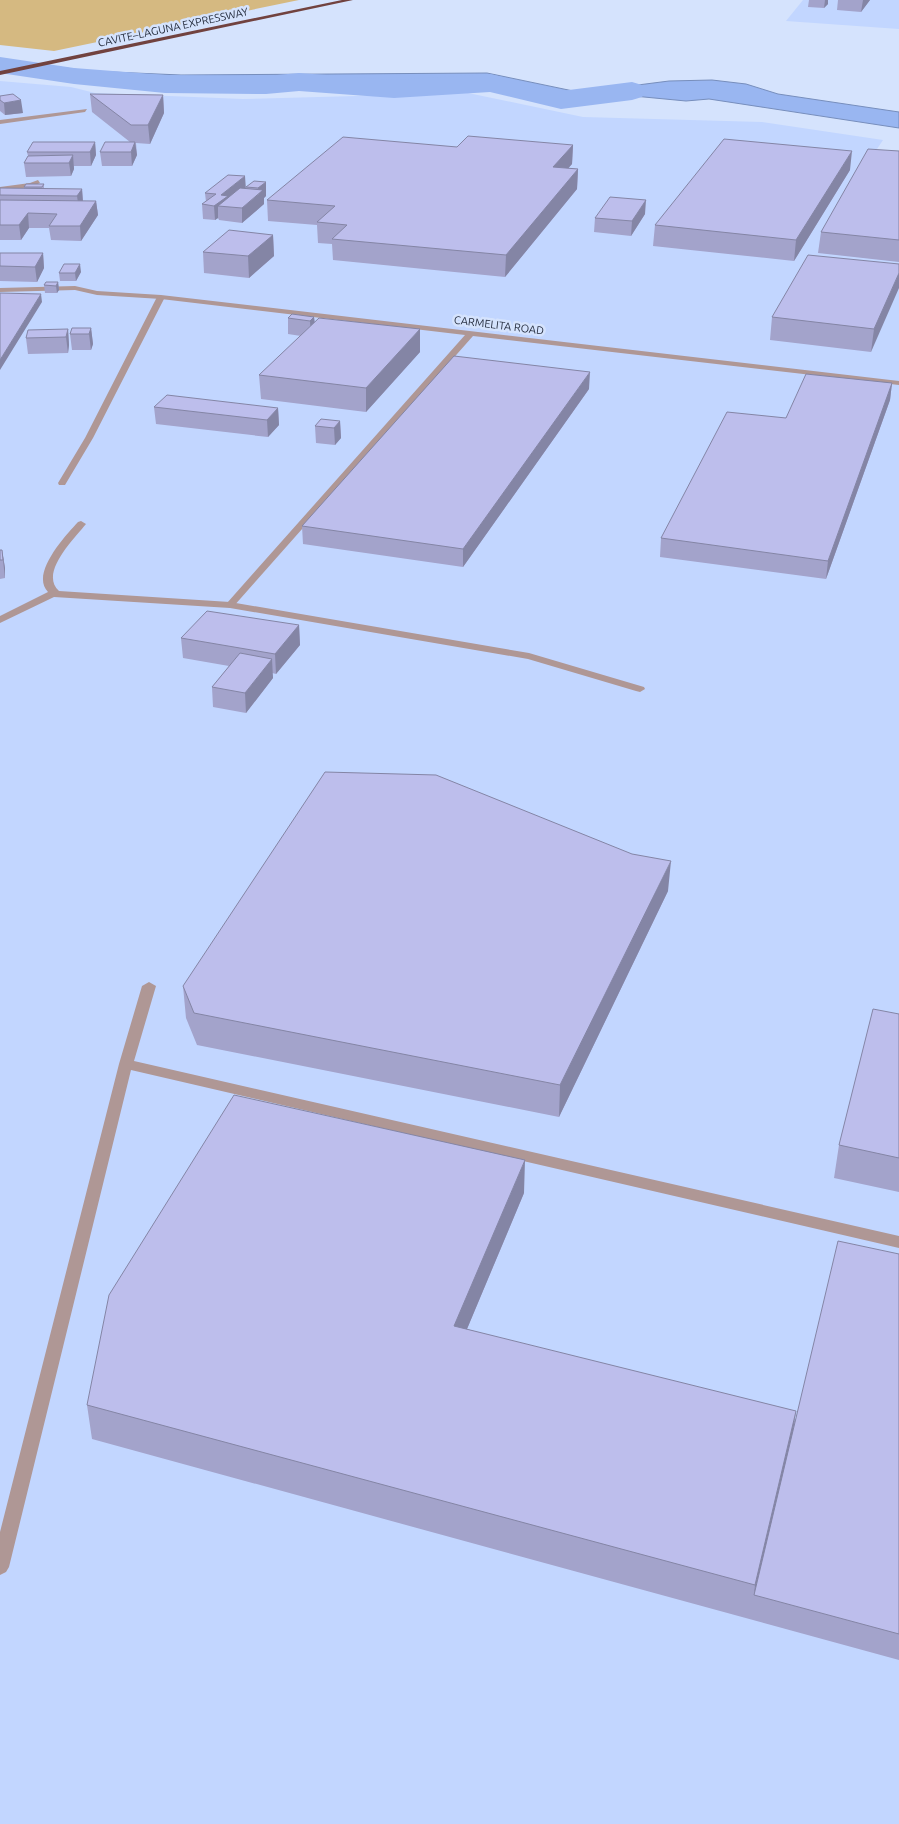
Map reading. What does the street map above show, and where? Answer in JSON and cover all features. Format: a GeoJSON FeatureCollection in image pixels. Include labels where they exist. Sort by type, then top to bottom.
{"type":"FeatureCollection","features":[{"type":"Feature","properties":{"kind":"highway","name":"CAVITE–LAGUNA EXPRESSWAY"},"geometry":{"type":"LineString","coordinates":[[0,66],[323,0]]}},
{"type":"Feature","properties":{"kind":"highway","name":"CAVITE–LAGUNA EXPRESSWAY"},"geometry":{"type":"LineString","coordinates":[[0,73],[180,37],[350,0]]}},
{"type":"Feature","properties":{"kind":"street"},"geometry":{"type":"LineString","coordinates":[[0,122],[85,110]]}},
{"type":"Feature","properties":{"kind":"street"},"geometry":{"type":"LineString","coordinates":[[0,189],[31,185],[38,182]]}},
{"type":"Feature","properties":{"kind":"street","name":"CARMELITA ROAD"},"geometry":{"type":"LineString","coordinates":[[0,290],[17,291],[38,296],[97,293],[161,297],[899,383]]}},
{"type":"Feature","properties":{"kind":"street"},"geometry":{"type":"LineString","coordinates":[[62,483],[80,456],[143,326],[161,297]]}},
{"type":"Feature","properties":{"kind":"street"},"geometry":{"type":"LineString","coordinates":[[230,605],[471,333]]}},
{"type":"Feature","properties":{"kind":"street"},"geometry":{"type":"LineString","coordinates":[[81,524],[68,539],[50,568],[48,585],[50,591],[54,593],[89,598],[230,605],[529,656],[640,689]]}},
{"type":"Feature","properties":{"kind":"street"},"geometry":{"type":"LineString","coordinates":[[0,620],[54,593]]}},
{"type":"Feature","properties":{"kind":"street"},"geometry":{"type":"LineString","coordinates":[[0,1567],[126,1064],[149,986]]}},
{"type":"Feature","properties":{"kind":"street"},"geometry":{"type":"LineString","coordinates":[[126,1064],[899,1242]]}},
{"type":"Feature","properties":{"kind":"shaded area"},"geometry":{"type":"Polygon","coordinates":[[[0,0],[299,0],[54,51],[0,45],[0,0]]]}},
{"type":"Feature","properties":{"kind":"shaded area"},"geometry":{"type":"Polygon","coordinates":[[[803,0],[899,0],[899,29],[786,21],[803,0]]]}},
{"type":"Feature","properties":{"kind":"shaded area"},"geometry":{"type":"Polygon","coordinates":[[[0,59],[88,71],[181,75],[487,73],[578,92],[610,91],[622,87],[669,81],[712,80],[746,84],[778,94],[899,112],[899,128],[709,99],[686,101],[623,95],[599,102],[564,107],[545,102],[543,93],[516,84],[389,81],[266,85],[165,84],[74,76],[0,65],[0,59]]]}},
{"type":"Feature","properties":{"kind":"shaded area"},"geometry":{"type":"Polygon","coordinates":[[[0,81],[71,87],[95,93],[243,99],[468,93],[583,117],[762,122],[883,140],[869,161],[899,164],[899,1824],[0,1824],[0,81]]]}},
{"type":"Feature","properties":{"kind":"pier"},"geometry":{"type":"Polygon","coordinates":[[[19,59],[57,64],[24,71],[0,68],[0,63],[19,59]]]}},
{"type":"Feature","properties":{"kind":"building"},"geometry":{"type":"Polygon","coordinates":[[[13,94],[21,100],[4,103],[0,100],[0,96],[13,94]]]}},
{"type":"Feature","properties":{"kind":"building"},"geometry":{"type":"Polygon","coordinates":[[[90,94],[163,95],[148,125],[131,125],[90,94]]]}},
{"type":"Feature","properties":{"kind":"building"},"geometry":{"type":"Polygon","coordinates":[[[468,136],[573,145],[553,167],[578,169],[506,255],[332,239],[347,225],[317,222],[335,206],[267,200],[343,137],[457,147],[468,136]]]}},
{"type":"Feature","properties":{"kind":"building"},"geometry":{"type":"Polygon","coordinates":[[[724,139],[852,151],[796,240],[655,225],[724,139]]]}},
{"type":"Feature","properties":{"kind":"building"},"geometry":{"type":"Polygon","coordinates":[[[33,142],[95,142],[90,152],[27,152],[33,142]]]}},
{"type":"Feature","properties":{"kind":"building"},"geometry":{"type":"Polygon","coordinates":[[[105,142],[135,142],[131,152],[100,152],[105,142]]]}},
{"type":"Feature","properties":{"kind":"building"},"geometry":{"type":"Polygon","coordinates":[[[868,149],[899,151],[899,240],[821,232],[868,149]]]}},
{"type":"Feature","properties":{"kind":"building"},"geometry":{"type":"Polygon","coordinates":[[[73,155],[69,163],[24,163],[28,156],[73,155]]]}},
{"type":"Feature","properties":{"kind":"building"},"geometry":{"type":"Polygon","coordinates":[[[228,175],[245,176],[221,195],[228,196],[214,206],[202,204],[216,194],[205,193],[228,175]]]}},
{"type":"Feature","properties":{"kind":"building"},"geometry":{"type":"Polygon","coordinates":[[[254,181],[266,182],[258,188],[246,187],[254,181]]]}},
{"type":"Feature","properties":{"kind":"building"},"geometry":{"type":"Polygon","coordinates":[[[26,184],[44,184],[42,187],[24,187],[26,184]]]}},
{"type":"Feature","properties":{"kind":"building"},"geometry":{"type":"Polygon","coordinates":[[[0,188],[82,189],[77,196],[0,195],[0,188]]]}},
{"type":"Feature","properties":{"kind":"building"},"geometry":{"type":"Polygon","coordinates":[[[240,188],[263,190],[242,208],[218,206],[240,188]]]}},
{"type":"Feature","properties":{"kind":"building"},"geometry":{"type":"Polygon","coordinates":[[[610,197],[646,200],[632,221],[595,218],[610,197]]]}},
{"type":"Feature","properties":{"kind":"building"},"geometry":{"type":"Polygon","coordinates":[[[0,200],[96,201],[80,226],[49,226],[57,214],[28,213],[19,225],[0,225],[0,200]]]}},
{"type":"Feature","properties":{"kind":"building"},"geometry":{"type":"Polygon","coordinates":[[[229,230],[273,235],[248,256],[203,252],[229,230]]]}},
{"type":"Feature","properties":{"kind":"building"},"geometry":{"type":"Polygon","coordinates":[[[0,253],[43,253],[35,267],[0,266],[0,253]]]}},
{"type":"Feature","properties":{"kind":"building"},"geometry":{"type":"Polygon","coordinates":[[[808,255],[899,264],[899,273],[874,329],[772,317],[808,255]]]}},
{"type":"Feature","properties":{"kind":"building"},"geometry":{"type":"Polygon","coordinates":[[[64,264],[80,264],[75,273],[59,273],[64,264]]]}},
{"type":"Feature","properties":{"kind":"building"},"geometry":{"type":"Polygon","coordinates":[[[46,282],[58,282],[56,286],[44,285],[46,282]]]}},
{"type":"Feature","properties":{"kind":"building"},"geometry":{"type":"Polygon","coordinates":[[[0,293],[41,294],[0,360],[0,293]]]}},
{"type":"Feature","properties":{"kind":"building"},"geometry":{"type":"Polygon","coordinates":[[[292,314],[314,317],[310,321],[288,318],[292,314]]]}},
{"type":"Feature","properties":{"kind":"building"},"geometry":{"type":"Polygon","coordinates":[[[319,318],[420,329],[366,388],[259,375],[319,318]]]}},
{"type":"Feature","properties":{"kind":"building"},"geometry":{"type":"Polygon","coordinates":[[[72,328],[91,328],[89,334],[70,334],[72,328]]]}},
{"type":"Feature","properties":{"kind":"building"},"geometry":{"type":"Polygon","coordinates":[[[68,329],[66,337],[26,338],[28,330],[68,329]]]}},
{"type":"Feature","properties":{"kind":"building"},"geometry":{"type":"Polygon","coordinates":[[[454,356],[590,372],[463,549],[302,526],[454,356]]]}},
{"type":"Feature","properties":{"kind":"building"},"geometry":{"type":"Polygon","coordinates":[[[806,374],[892,383],[828,561],[661,538],[727,412],[786,418],[806,374]]]}},
{"type":"Feature","properties":{"kind":"building"},"geometry":{"type":"Polygon","coordinates":[[[167,395],[278,408],[267,420],[154,407],[167,395]]]}},
{"type":"Feature","properties":{"kind":"building"},"geometry":{"type":"Polygon","coordinates":[[[321,419],[340,421],[334,428],[315,426],[321,419]]]}},
{"type":"Feature","properties":{"kind":"building"},"geometry":{"type":"Polygon","coordinates":[[[0,550],[2,550],[3,560],[0,560],[0,550]]]}},
{"type":"Feature","properties":{"kind":"building"},"geometry":{"type":"Polygon","coordinates":[[[207,611],[299,625],[275,654],[181,638],[207,611]]]}},
{"type":"Feature","properties":{"kind":"building"},"geometry":{"type":"Polygon","coordinates":[[[240,653],[272,659],[245,693],[212,687],[240,653]]]}},
{"type":"Feature","properties":{"kind":"building"},"geometry":{"type":"Polygon","coordinates":[[[325,772],[436,775],[632,854],[671,861],[560,1085],[194,1013],[183,986],[325,772]]]}},
{"type":"Feature","properties":{"kind":"building"},"geometry":{"type":"Polygon","coordinates":[[[873,1009],[899,1014],[899,1158],[839,1145],[873,1009]]]}},
{"type":"Feature","properties":{"kind":"building"},"geometry":{"type":"Polygon","coordinates":[[[234,1095],[525,1160],[454,1326],[796,1411],[755,1585],[87,1405],[109,1295],[234,1095]]]}},
{"type":"Feature","properties":{"kind":"building"},"geometry":{"type":"Polygon","coordinates":[[[838,1241],[899,1254],[899,1634],[754,1595],[838,1241]]]}},
{"type":"Feature","properties":{"kind":"waterway"},"geometry":{"type":"LineString","coordinates":[[0,65],[74,76],[165,84],[266,85],[299,82],[394,89],[490,83],[561,100],[632,91]]}}]}
